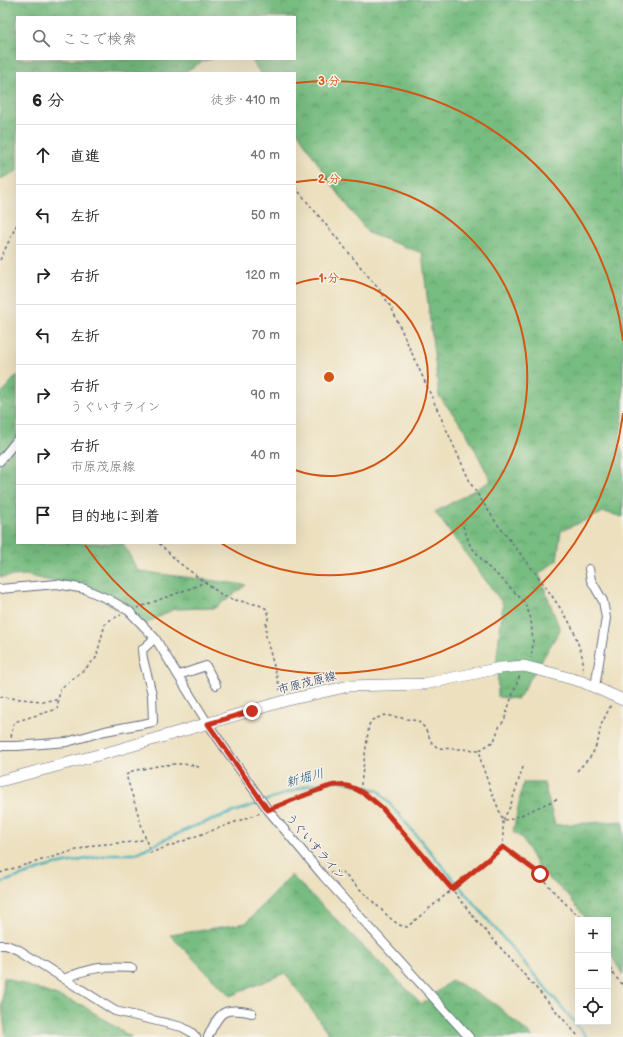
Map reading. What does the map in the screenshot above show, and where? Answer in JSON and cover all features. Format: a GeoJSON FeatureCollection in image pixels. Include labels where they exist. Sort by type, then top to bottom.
{"type":"FeatureCollection","features":[{"type":"Feature","properties":{"kind":"main road","name":"市原茂原線"},"geometry":{"type":"LineString","coordinates":[[0,781],[117,750],[284,701],[349,686],[424,684],[440,682],[500,668],[527,667],[583,682],[619,698]]}},
{"type":"Feature","properties":{"kind":"street"},"geometry":{"type":"LineString","coordinates":[[0,461],[16,441]]}},
{"type":"Feature","properties":{"kind":"street"},"geometry":{"type":"LineString","coordinates":[[589,569],[591,580],[603,601],[606,618],[595,687]]}},
{"type":"Feature","properties":{"kind":"street","name":"うぐいすライン"},"geometry":{"type":"LineString","coordinates":[[0,589],[57,584],[85,589],[130,611],[155,638],[208,724],[268,810],[324,876],[469,1037]]}},
{"type":"Feature","properties":{"kind":"street"},"geometry":{"type":"LineString","coordinates":[[3,746],[67,742],[105,731],[153,722],[152,694],[142,650],[155,638]]}},
{"type":"Feature","properties":{"kind":"street"},"geometry":{"type":"LineString","coordinates":[[179,675],[206,666],[216,685]]}},
{"type":"Feature","properties":{"kind":"street"},"geometry":{"type":"LineString","coordinates":[[0,945],[6,945],[19,950],[115,1011],[182,1027],[196,1037]]}},
{"type":"Feature","properties":{"kind":"street"},"geometry":{"type":"LineString","coordinates":[[64,979],[83,971],[101,967],[132,968]]}},
{"type":"Feature","properties":{"kind":"street"},"geometry":{"type":"LineString","coordinates":[[208,1037],[222,1014],[227,1011],[234,1009],[252,1013]]}},
{"type":"Feature","properties":{"kind":"path"},"geometry":{"type":"LineString","coordinates":[[296,188],[378,289],[392,309],[472,484],[495,521],[543,583],[574,631],[583,659],[583,682]]}},
{"type":"Feature","properties":{"kind":"path"},"geometry":{"type":"LineString","coordinates":[[0,260],[16,226]]}},
{"type":"Feature","properties":{"kind":"path"},"geometry":{"type":"LineString","coordinates":[[360,791],[372,720],[385,714],[418,721],[425,728],[432,743],[438,748],[480,750],[494,741],[500,725],[504,721],[512,696],[527,667],[533,644],[531,619],[525,604],[504,581],[488,567],[470,545],[463,526]]}},
{"type":"Feature","properties":{"kind":"path"},"geometry":{"type":"LineString","coordinates":[[159,544],[178,562],[222,595],[231,599],[259,605],[267,609],[269,616],[266,624],[266,636],[284,701]]}},
{"type":"Feature","properties":{"kind":"path"},"geometry":{"type":"LineString","coordinates":[[3,746],[12,734],[14,722],[57,709],[60,689],[96,658],[105,624],[110,620],[130,611],[199,585],[204,581]]}},
{"type":"Feature","properties":{"kind":"path"},"geometry":{"type":"LineString","coordinates":[[0,697],[41,701],[59,699]]}},
{"type":"Feature","properties":{"kind":"path"},"geometry":{"type":"LineString","coordinates":[[577,771],[592,755],[598,740],[601,725],[619,698]]}},
{"type":"Feature","properties":{"kind":"path"},"geometry":{"type":"LineString","coordinates":[[480,750],[481,762],[503,820],[503,847]]}},
{"type":"Feature","properties":{"kind":"path"},"geometry":{"type":"LineString","coordinates":[[199,767],[188,764],[178,764],[132,771],[126,775],[150,853],[335,784],[360,791],[382,808],[452,889],[476,920],[579,1037]]}},
{"type":"Feature","properties":{"kind":"path"},"geometry":{"type":"LineString","coordinates":[[503,820],[510,807],[524,764]]}},
{"type":"Feature","properties":{"kind":"path"},"geometry":{"type":"LineString","coordinates":[[503,820],[512,819],[559,798]]}},
{"type":"Feature","properties":{"kind":"path"},"geometry":{"type":"LineString","coordinates":[[0,873],[94,845],[133,842],[146,839]]}},
{"type":"Feature","properties":{"kind":"path"},"geometry":{"type":"LineString","coordinates":[[324,876],[331,872],[342,872],[390,918],[399,925],[407,927],[503,847]]}},
{"type":"Feature","properties":{"kind":"path"},"geometry":{"type":"LineString","coordinates":[[503,847],[540,874],[553,891],[581,917]]}},
{"type":"Feature","properties":{"kind":"path"},"geometry":{"type":"LineString","coordinates":[[611,969],[613,974],[623,985]]}},
{"type":"Feature","properties":{"kind":"green space"},"geometry":{"type":"Polygon","coordinates":[[[0,0],[623,0],[623,417],[619,443],[623,453],[623,517],[604,512],[561,531],[557,560],[539,574],[560,630],[518,699],[498,697],[497,656],[503,604],[435,512],[491,481],[464,428],[439,396],[422,253],[368,233],[330,182],[296,130],[296,72],[259,72],[252,60],[296,60],[296,16],[16,16],[16,60],[208,60],[203,61],[185,72],[16,72],[16,171],[0,179],[0,0]]]}},
{"type":"Feature","properties":{"kind":"green space"},"geometry":{"type":"Polygon","coordinates":[[[16,376],[16,544],[124,544],[138,571],[246,585],[215,608],[174,609],[143,625],[85,589],[26,575],[0,577],[0,395],[16,376]]]}},
{"type":"Feature","properties":{"kind":"green space"},"geometry":{"type":"Polygon","coordinates":[[[523,783],[544,783],[555,825],[623,821],[623,975],[611,955],[611,917],[585,917],[567,894],[540,871],[522,838],[513,832],[523,783]]]}},
{"type":"Feature","properties":{"kind":"green space"},"geometry":{"type":"Polygon","coordinates":[[[291,875],[422,1004],[452,980],[495,1004],[533,1037],[331,1037],[285,973],[230,996],[170,935],[246,923],[291,875]]]}},
{"type":"Feature","properties":{"kind":"green space"},"geometry":{"type":"Polygon","coordinates":[[[4,977],[82,1005],[131,1037],[6,1037],[2,1007],[4,977]]]}},
{"type":"Feature","properties":{"kind":"waterway","name":"新堀川"},"geometry":{"type":"LineString","coordinates":[[0,883],[50,866],[112,854],[134,854],[192,827],[309,785],[339,780],[378,790],[587,1037]]}},
{"type":"Feature","properties":{"kind":"route"},"geometry":{"type":"LineString","coordinates":[[252,711],[208,724],[268,810],[335,784],[341,785],[360,791],[382,808],[452,889],[503,847],[540,874]]}}]}
